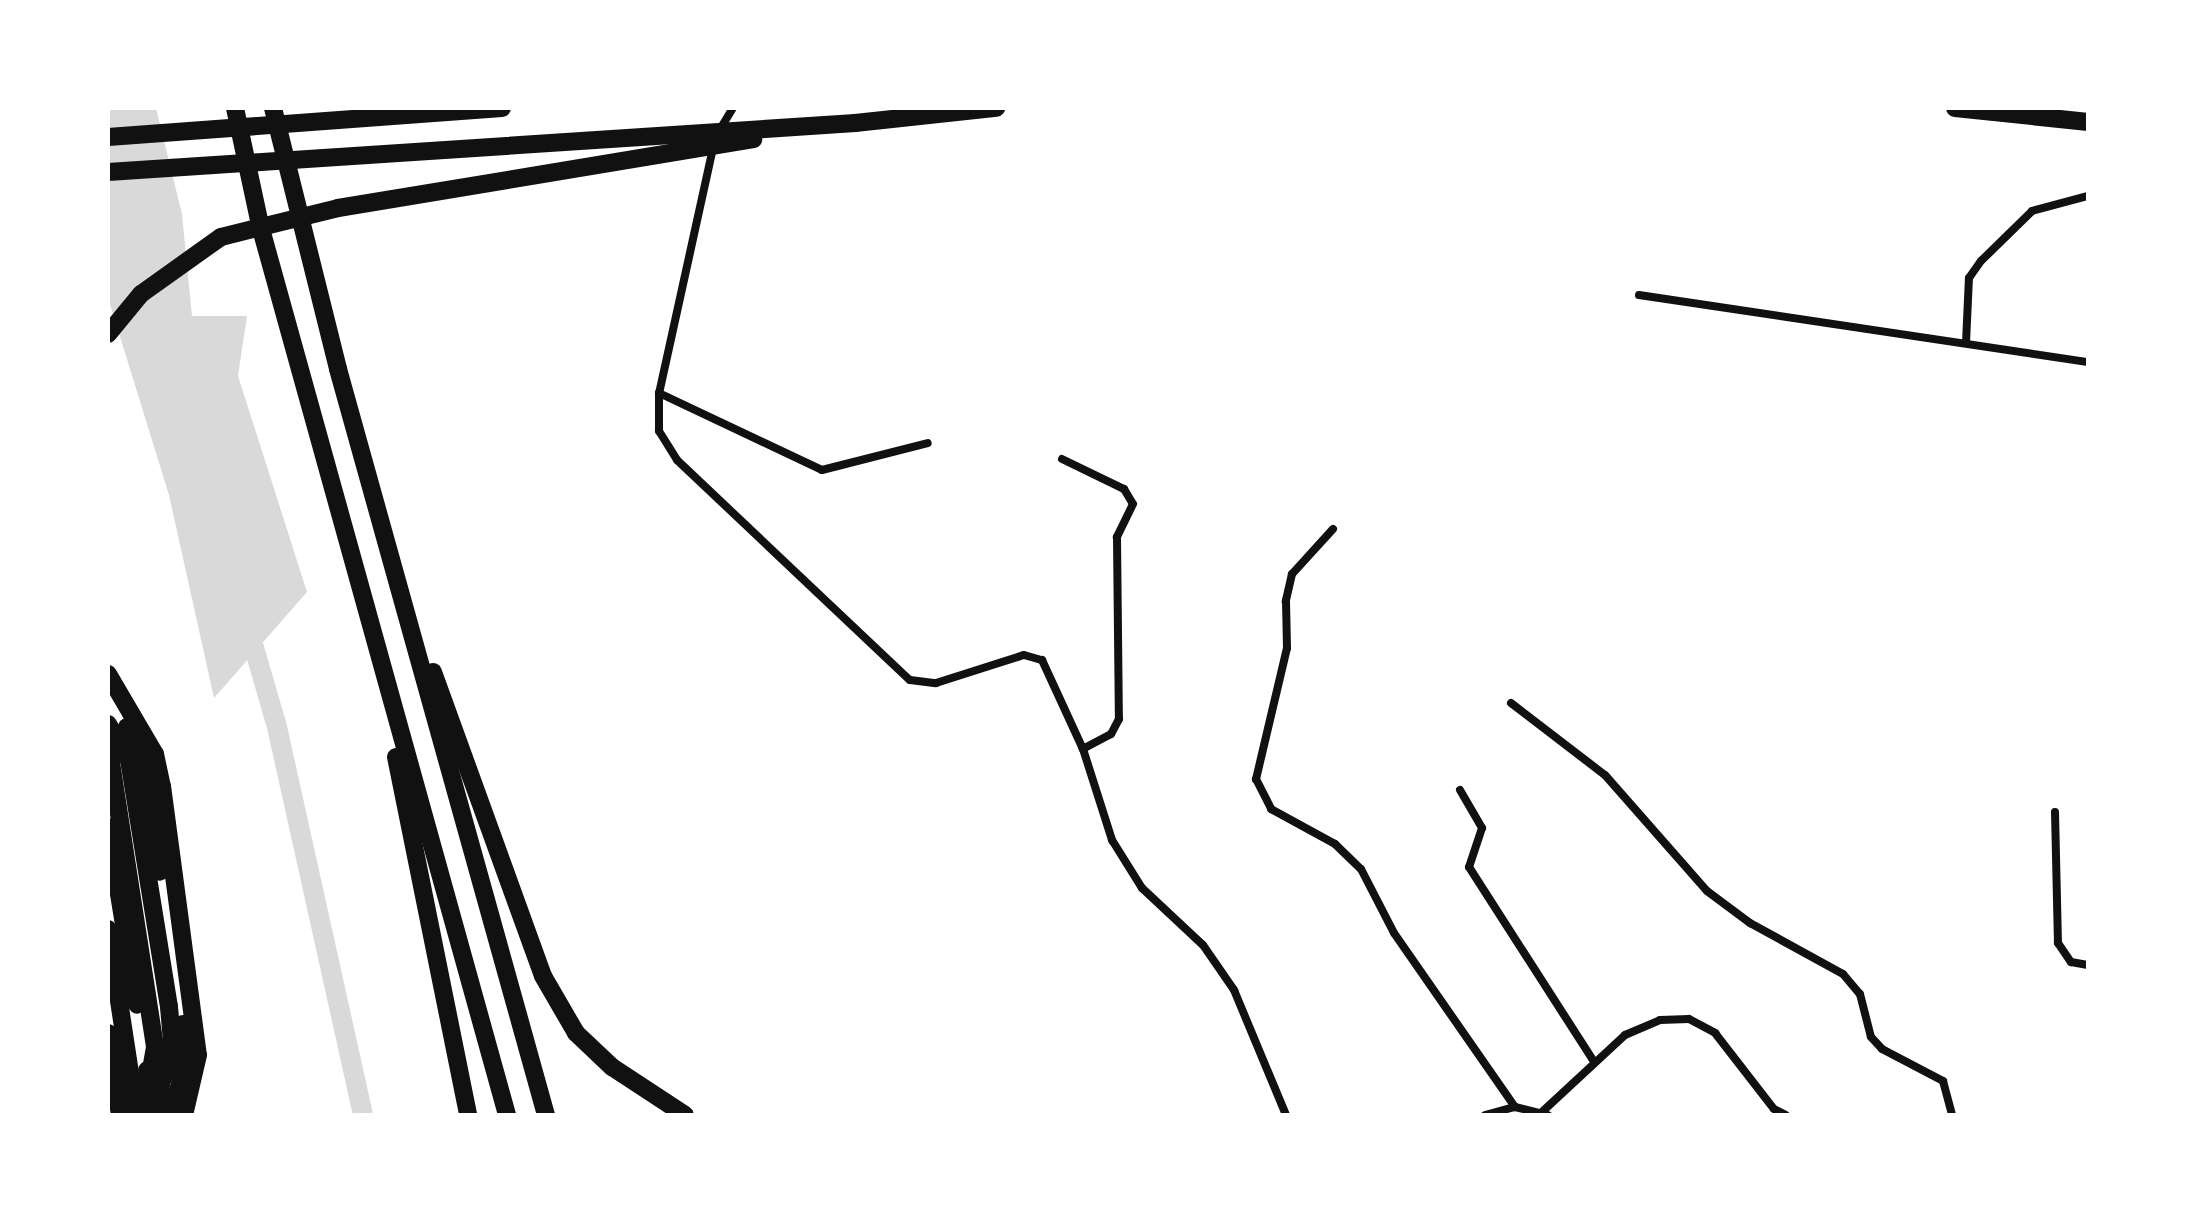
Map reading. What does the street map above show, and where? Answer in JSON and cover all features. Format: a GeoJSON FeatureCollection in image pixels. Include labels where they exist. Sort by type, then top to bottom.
{"type":"FeatureCollection","features":[{"type":"Feature","properties":{"kind":"highway"},"geometry":{"type":"LineString","coordinates":[[235,108],[261,229],[507,1115]]}},
{"type":"Feature","properties":{"kind":"highway"},"geometry":{"type":"LineString","coordinates":[[273,108],[378,515],[546,1115]]}},
{"type":"Feature","properties":{"kind":"highway"},"geometry":{"type":"LineString","coordinates":[[108,137],[502,108]]}},
{"type":"Feature","properties":{"kind":"highway"},"geometry":{"type":"LineString","coordinates":[[108,172],[855,123],[996,108]]}},
{"type":"Feature","properties":{"kind":"highway"},"geometry":{"type":"LineString","coordinates":[[1955,108],[2088,122]]}},
{"type":"Feature","properties":{"kind":"highway"},"geometry":{"type":"LineString","coordinates":[[108,334],[141,294],[221,237],[338,208],[855,123]]}},
{"type":"Feature","properties":{"kind":"highway"},"geometry":{"type":"LineString","coordinates":[[378,515],[543,976],[576,1033],[612,1067],[685,1115]]}},
{"type":"Feature","properties":{"kind":"highway"},"geometry":{"type":"LineString","coordinates":[[366,610],[468,1115]]}},
{"type":"Feature","properties":{"kind":"highway"},"geometry":{"type":"LineString","coordinates":[[108,674],[155,754],[162,786],[198,1055],[184,1115]]}},
{"type":"Feature","properties":{"kind":"highway"},"geometry":{"type":"LineString","coordinates":[[108,688],[143,761],[183,1018],[180,1085],[169,1115]]}},
{"type":"Feature","properties":{"kind":"highway"},"geometry":{"type":"LineString","coordinates":[[108,724],[129,760],[169,1007],[172,1044],[153,1115]]}},
{"type":"Feature","properties":{"kind":"highway"},"geometry":{"type":"LineString","coordinates":[[108,743],[155,1047],[149,1081],[137,1115]]}},
{"type":"Feature","properties":{"kind":"highway"},"geometry":{"type":"LineString","coordinates":[[108,827],[149,1081]]}},
{"type":"Feature","properties":{"kind":"highway"},"geometry":{"type":"LineString","coordinates":[[108,929],[137,1115]]}},
{"type":"Feature","properties":{"kind":"highway"},"geometry":{"type":"LineString","coordinates":[[108,1033],[120,1115]]}},
{"type":"Feature","properties":{"kind":"street"},"geometry":{"type":"LineString","coordinates":[[733,108],[702,179],[659,393],[659,431],[677,460],[910,680],[936,683],[1024,655],[1042,660],[1083,749],[1112,840],[1142,888],[1203,945],[1234,990],[1286,1115]]}},
{"type":"Feature","properties":{"kind":"street"},"geometry":{"type":"LineString","coordinates":[[1966,343],[1969,278],[1981,261],[2032,211],[2088,196]]}},
{"type":"Feature","properties":{"kind":"street"},"geometry":{"type":"LineString","coordinates":[[1639,295],[2088,362]]}},
{"type":"Feature","properties":{"kind":"street"},"geometry":{"type":"LineString","coordinates":[[659,393],[822,470],[928,443]]}},
{"type":"Feature","properties":{"kind":"street"},"geometry":{"type":"LineString","coordinates":[[1062,459],[1124,489],[1133,504],[1117,537],[1119,719],[1111,734],[1083,749]]}},
{"type":"Feature","properties":{"kind":"street"},"geometry":{"type":"LineString","coordinates":[[1333,529],[1292,574],[1286,601],[1287,648],[1256,779],[1271,809],[1335,844],[1361,869],[1394,933],[1515,1107]]}},
{"type":"Feature","properties":{"kind":"street"},"geometry":{"type":"LineString","coordinates":[[1511,703],[1605,775],[1707,891],[1750,923],[1843,974],[1860,994],[1871,1037],[1882,1049],[1943,1081],[1952,1115]]}},
{"type":"Feature","properties":{"kind":"street"},"geometry":{"type":"LineString","coordinates":[[1460,790],[1482,828],[1469,867],[1593,1060]]}},
{"type":"Feature","properties":{"kind":"street"},"geometry":{"type":"LineString","coordinates":[[2055,812],[2058,943],[2071,962],[2088,965]]}},
{"type":"Feature","properties":{"kind":"street"},"geometry":{"type":"LineString","coordinates":[[1485,1115],[1515,1107],[1545,1113],[1593,1060],[1625,1035],[1660,1020],[1689,1019],[1715,1033],[1774,1109],[1786,1115]]}},
{"type":"Feature","properties":{"kind":"shaded area"},"geometry":{"type":"Polygon","coordinates":[[[108,108],[156,108],[182,214],[192,316],[247,316],[238,376],[307,592],[214,698],[169,495],[108,298],[108,108]]]}},
{"type":"Feature","properties":{"kind":"waterway"},"geometry":{"type":"LineString","coordinates":[[248,627],[277,727],[363,1115]]}}]}
